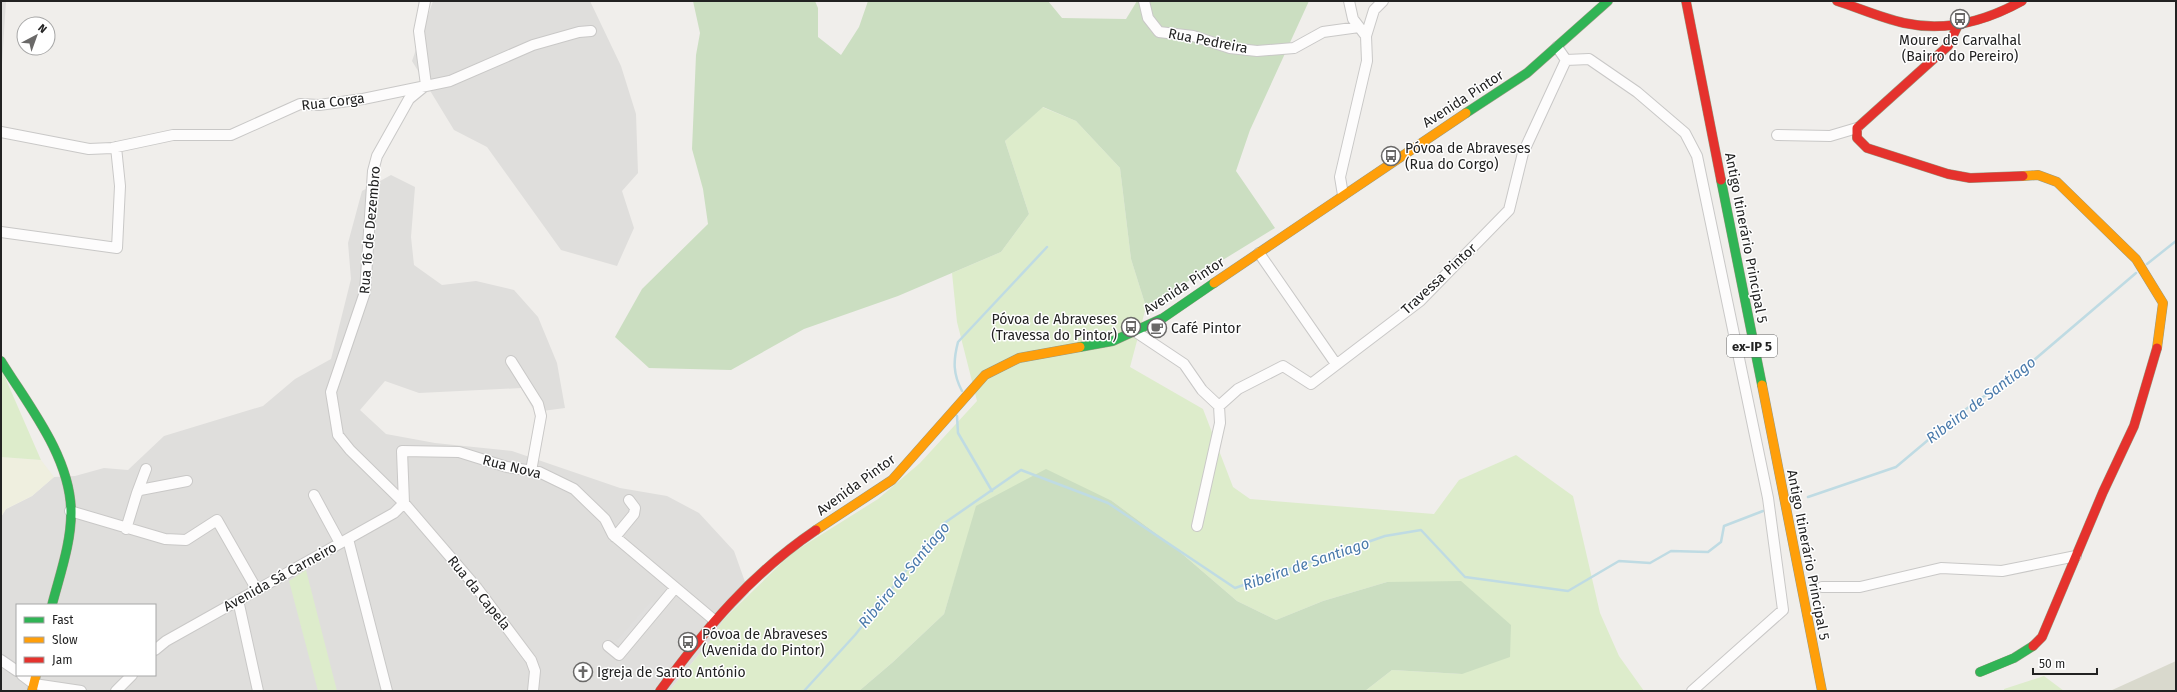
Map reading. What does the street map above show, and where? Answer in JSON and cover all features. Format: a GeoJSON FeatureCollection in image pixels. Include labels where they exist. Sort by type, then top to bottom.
{"type":"FeatureCollection","features":[{"type":"Feature","properties":{"kind":"main road","name":"Avenida Pintor"},"geometry":{"type":"LineString","coordinates":[[660,691],[714,620],[785,551],[892,480],[909,463],[985,376],[1019,358],[1055,350],[1101,344],[1136,332],[1163,318],[1343,195],[1527,73],[1608,1]]}},
{"type":"Feature","properties":{"kind":"main road","name":"Antigo Itinerário Principal 5"},"geometry":{"type":"LineString","coordinates":[[1686,1],[1822,691]]}},
{"type":"Feature","properties":{"kind":"main road"},"geometry":{"type":"LineString","coordinates":[[1837,1],[1904,23],[1934,26],[1958,25],[1988,17],[2022,1]]}},
{"type":"Feature","properties":{"kind":"main road"},"geometry":{"type":"LineString","coordinates":[[1958,25],[1948,46],[1857,128],[1857,138],[1867,148],[1948,174],[1970,178],[2038,175],[2057,182],[2136,259],[2163,303],[2158,340],[2134,426],[2076,556],[2042,637],[2033,648],[1980,672]]}},
{"type":"Feature","properties":{"kind":"main road"},"geometry":{"type":"LineString","coordinates":[[1,361],[58,457],[70,497],[69,532],[52,604]]}},
{"type":"Feature","properties":{"kind":"street"},"geometry":{"type":"LineString","coordinates":[[425,1],[419,31],[426,86]]}},
{"type":"Feature","properties":{"kind":"street","name":"Rua Pedreira"},"geometry":{"type":"LineString","coordinates":[[1144,1],[1148,18],[1159,32],[1193,36],[1230,48],[1257,51],[1294,48],[1323,32],[1359,27]]}},
{"type":"Feature","properties":{"kind":"street"},"geometry":{"type":"LineString","coordinates":[[1349,1],[1353,19],[1366,36]]}},
{"type":"Feature","properties":{"kind":"street"},"geometry":{"type":"LineString","coordinates":[[1343,195],[1340,176],[1367,61],[1366,36],[1374,10],[1383,1]]}},
{"type":"Feature","properties":{"kind":"street","name":"Rua Corga"},"geometry":{"type":"LineString","coordinates":[[1,132],[89,149],[116,147],[173,134],[231,135],[300,104],[320,105],[363,99],[450,81],[533,45],[579,32],[591,31]]}},
{"type":"Feature","properties":{"kind":"street"},"geometry":{"type":"LineString","coordinates":[[1557,47],[1566,60],[1589,59],[1637,92],[1684,133],[1697,156],[1768,498],[1783,610],[1692,691]]}},
{"type":"Feature","properties":{"kind":"street","name":"Travessa Pintor"},"geometry":{"type":"LineString","coordinates":[[1219,406],[1238,389],[1283,366],[1310,384],[1420,301],[1509,210],[1523,153],[1566,60]]}},
{"type":"Feature","properties":{"kind":"street","name":"Rua 16 de Dezembro"},"geometry":{"type":"LineString","coordinates":[[404,504],[338,435],[331,392],[365,292],[373,171],[377,156],[409,98],[426,86]]}},
{"type":"Feature","properties":{"kind":"street"},"geometry":{"type":"LineString","coordinates":[[1776,135],[1830,136],[1857,128]]}},
{"type":"Feature","properties":{"kind":"street"},"geometry":{"type":"LineString","coordinates":[[1,232],[117,248],[120,186],[116,147]]}},
{"type":"Feature","properties":{"kind":"street"},"geometry":{"type":"LineString","coordinates":[[1259,253],[1336,364]]}},
{"type":"Feature","properties":{"kind":"street"},"geometry":{"type":"LineString","coordinates":[[1136,332],[1184,364],[1202,390],[1219,406],[1220,423],[1196,526]]}},
{"type":"Feature","properties":{"kind":"street"},"geometry":{"type":"LineString","coordinates":[[511,361],[538,404],[541,416],[531,470]]}},
{"type":"Feature","properties":{"kind":"street","name":"Rua Nova"},"geometry":{"type":"LineString","coordinates":[[404,504],[402,451],[459,452],[507,467],[539,472],[574,488],[605,519],[615,537],[714,620]]}},
{"type":"Feature","properties":{"kind":"street"},"geometry":{"type":"LineString","coordinates":[[126,529],[146,469]]}},
{"type":"Feature","properties":{"kind":"street"},"geometry":{"type":"LineString","coordinates":[[137,493],[140,490],[187,481]]}},
{"type":"Feature","properties":{"kind":"street"},"geometry":{"type":"LineString","coordinates":[[314,495],[344,541],[387,691]]}},
{"type":"Feature","properties":{"kind":"street"},"geometry":{"type":"LineString","coordinates":[[615,537],[634,514],[635,508],[629,500]]}},
{"type":"Feature","properties":{"kind":"street","name":"Avenida Sá Carneiro"},"geometry":{"type":"LineString","coordinates":[[156,649],[166,641],[394,513],[404,504]]}},
{"type":"Feature","properties":{"kind":"street","name":"Rua da Capela"},"geometry":{"type":"LineString","coordinates":[[404,504],[477,588],[531,660],[535,671],[533,691]]}},
{"type":"Feature","properties":{"kind":"street"},"geometry":{"type":"LineString","coordinates":[[70,510],[126,529],[165,539],[186,540],[217,520],[257,590]]}},
{"type":"Feature","properties":{"kind":"street"},"geometry":{"type":"LineString","coordinates":[[1822,587],[1860,587],[1941,568],[2002,571],[2076,556]]}},
{"type":"Feature","properties":{"kind":"street"},"geometry":{"type":"LineString","coordinates":[[608,646],[618,655],[675,588]]}},
{"type":"Feature","properties":{"kind":"street"},"geometry":{"type":"LineString","coordinates":[[238,600],[258,691]]}},
{"type":"Feature","properties":{"kind":"street"},"geometry":{"type":"LineString","coordinates":[[1,660],[16,670]]}},
{"type":"Feature","properties":{"kind":"street"},"geometry":{"type":"LineString","coordinates":[[24,676],[34,683],[81,691]]}},
{"type":"Feature","properties":{"kind":"street"},"geometry":{"type":"LineString","coordinates":[[116,691],[131,676]]}},
{"type":"Feature","properties":{"kind":"shaded area"},"geometry":{"type":"Polygon","coordinates":[[[1,1],[6,1],[1,80],[1,1]]]}},
{"type":"Feature","properties":{"kind":"shaded area"},"geometry":{"type":"Polygon","coordinates":[[[433,1],[590,1],[621,66],[636,114],[638,173],[622,191],[634,228],[617,266],[561,250],[487,147],[454,130],[412,61],[433,1]]]}},
{"type":"Feature","properties":{"kind":"shaded area"},"geometry":{"type":"Polygon","coordinates":[[[391,175],[415,187],[411,237],[414,265],[442,285],[476,281],[514,290],[538,317],[557,363],[565,408],[535,412],[521,388],[419,393],[385,381],[360,410],[386,434],[435,443],[512,451],[620,488],[667,496],[699,513],[734,551],[749,593],[724,619],[710,641],[669,691],[1,691],[1,517],[6,509],[32,496],[54,477],[75,476],[104,468],[128,470],[164,436],[263,406],[295,379],[331,359],[351,279],[348,243],[362,191],[391,175]]]}},
{"type":"Feature","properties":{"kind":"shaded area"},"geometry":{"type":"Polygon","coordinates":[[[651,601],[655,605],[621,644],[617,640],[651,601]]]}},
{"type":"Feature","properties":{"kind":"shaded area"},"geometry":{"type":"Polygon","coordinates":[[[2176,661],[2176,691],[2110,691],[2176,661]]]}},
{"type":"Feature","properties":{"kind":"green space"},"geometry":{"type":"Polygon","coordinates":[[[693,1],[815,1],[818,8],[818,37],[841,55],[859,27],[868,1],[1048,1],[1062,18],[1126,19],[1137,1],[1309,1],[1250,130],[1236,171],[1275,228],[1146,307],[1131,259],[1120,168],[1076,121],[1043,107],[1005,141],[1029,214],[1001,252],[898,296],[804,329],[731,370],[649,368],[615,337],[642,289],[708,224],[703,189],[692,149],[696,55],[700,33],[693,1]]]}},
{"type":"Feature","properties":{"kind":"green space"},"geometry":{"type":"Polygon","coordinates":[[[1042,107],[1076,121],[1120,168],[1131,259],[1146,307],[1130,367],[1203,409],[1233,487],[1250,499],[1434,514],[1459,480],[1516,455],[1573,496],[1600,613],[1619,656],[1644,691],[1365,691],[1392,670],[1462,674],[1387,582],[1323,601],[1276,620],[1237,601],[1173,546],[1112,501],[959,565],[944,614],[893,662],[859,691],[669,691],[710,641],[724,619],[792,553],[878,499],[920,463],[977,401],[957,322],[952,273],[1001,252],[1029,214],[1005,141],[1042,107]]]}},
{"type":"Feature","properties":{"kind":"green space"},"geometry":{"type":"Polygon","coordinates":[[[1,368],[41,460],[1,457],[1,368]]]}},
{"type":"Feature","properties":{"kind":"green space"},"geometry":{"type":"Polygon","coordinates":[[[1,457],[41,460],[54,477],[32,496],[6,509],[1,517],[1,457]]]}},
{"type":"Feature","properties":{"kind":"green space"},"geometry":{"type":"Polygon","coordinates":[[[1046,469],[1112,501],[1173,546],[1237,601],[1276,620],[1323,601],[1387,582],[1461,581],[1511,625],[1510,657],[1462,674],[1392,670],[1365,691],[859,691],[893,662],[944,614],[976,506],[1046,469]]]}},
{"type":"Feature","properties":{"kind":"green space"},"geometry":{"type":"Polygon","coordinates":[[[306,570],[337,691],[318,691],[289,581],[306,570]]]}},
{"type":"Feature","properties":{"kind":"green space"},"geometry":{"type":"Polygon","coordinates":[[[2044,676],[2064,691],[2004,691],[2004,689],[2044,676]]]}},
{"type":"Feature","properties":{"kind":"waterway","name":"Ribeira de Santiago"},"geometry":{"type":"LineString","coordinates":[[2147,264],[2176,241]]}},
{"type":"Feature","properties":{"kind":"waterway"},"geometry":{"type":"LineString","coordinates":[[962,391],[955,373],[955,355],[958,342],[1047,247]]}},
{"type":"Feature","properties":{"kind":"waterway","name":"Ribeira de Santiago"},"geometry":{"type":"LineString","coordinates":[[1808,497],[1896,467],[1959,414],[2027,366],[2136,273]]}},
{"type":"Feature","properties":{"kind":"waterway"},"geometry":{"type":"LineString","coordinates":[[957,416],[958,433],[992,491]]}},
{"type":"Feature","properties":{"kind":"waterway","name":"Ribeira de Santiago"},"geometry":{"type":"LineString","coordinates":[[804,691],[855,635],[943,524],[1021,470],[1108,503],[1235,588],[1385,536],[1421,530],[1465,577],[1568,591],[1619,561],[1650,563],[1671,551],[1708,552],[1721,542],[1724,526],[1763,511]]}},
{"type":"Feature","properties":{"kind":"traffic: fast"},"geometry":{"type":"LineString","coordinates":[[1466,113],[1527,73],[1608,1]]}},
{"type":"Feature","properties":{"kind":"traffic: fast"},"geometry":{"type":"LineString","coordinates":[[1721,180],[1762,385]]}},
{"type":"Feature","properties":{"kind":"traffic: fast"},"geometry":{"type":"LineString","coordinates":[[1080,347],[1113,341],[1163,318],[1214,283]]}},
{"type":"Feature","properties":{"kind":"traffic: fast"},"geometry":{"type":"LineString","coordinates":[[1,361],[45,431],[63,469],[69,489],[71,509],[70,533],[52,604]]}},
{"type":"Feature","properties":{"kind":"traffic: fast"},"geometry":{"type":"LineString","coordinates":[[1980,672],[2014,658],[2033,646]]}},
{"type":"Feature","properties":{"kind":"traffic: slow"},"geometry":{"type":"LineString","coordinates":[[1214,283],[1466,113]]}},
{"type":"Feature","properties":{"kind":"traffic: slow"},"geometry":{"type":"LineString","coordinates":[[2023,176],[2038,175],[2057,182],[2136,259],[2163,303],[2157,348]]}},
{"type":"Feature","properties":{"kind":"traffic: slow"},"geometry":{"type":"LineString","coordinates":[[816,530],[892,480],[985,375],[1019,358],[1080,347]]}},
{"type":"Feature","properties":{"kind":"traffic: slow"},"geometry":{"type":"LineString","coordinates":[[1762,385],[1822,691]]}},
{"type":"Feature","properties":{"kind":"traffic: slow"},"geometry":{"type":"LineString","coordinates":[[32,691],[36,676]]}},
{"type":"Feature","properties":{"kind":"traffic: jam"},"geometry":{"type":"LineString","coordinates":[[1686,1],[1721,180]]}},
{"type":"Feature","properties":{"kind":"traffic: jam"},"geometry":{"type":"LineString","coordinates":[[1837,1],[1895,21],[1935,26],[1965,23],[1980,19],[2022,1]]}},
{"type":"Feature","properties":{"kind":"traffic: jam"},"geometry":{"type":"LineString","coordinates":[[1958,25],[1948,46],[1857,128],[1857,138],[1867,148],[1948,174],[1970,178],[2023,176]]}},
{"type":"Feature","properties":{"kind":"traffic: jam"},"geometry":{"type":"LineString","coordinates":[[2033,646],[2042,637],[2103,492],[2134,426],[2157,348]]}},
{"type":"Feature","properties":{"kind":"traffic: jam"},"geometry":{"type":"LineString","coordinates":[[660,691],[695,645],[731,603],[771,565],[816,530]]}},
{"type":"Feature","properties":{"kind":"place","name":"Moure de Carvalhal (Bairro do Pereiro)"},"geometry":{"type":"Point","coordinates":[1960,19]}},
{"type":"Feature","properties":{"kind":"place","name":"Póvoa de Abraveses (Rua do Corgo)"},"geometry":{"type":"Point","coordinates":[1391,156]}},
{"type":"Feature","properties":{"kind":"place","name":"Póvoa de Abraveses (Travessa do Pintor)"},"geometry":{"type":"Point","coordinates":[1131,327]}},
{"type":"Feature","properties":{"kind":"place","name":"Café Pintor"},"geometry":{"type":"Point","coordinates":[1157,328]}},
{"type":"Feature","properties":{"kind":"place","name":"Póvoa de Abraveses (Avenida do Pintor)"},"geometry":{"type":"Point","coordinates":[688,642]}},
{"type":"Feature","properties":{"kind":"place","name":"Igreja de Santo António"},"geometry":{"type":"Point","coordinates":[583,672]}}]}
